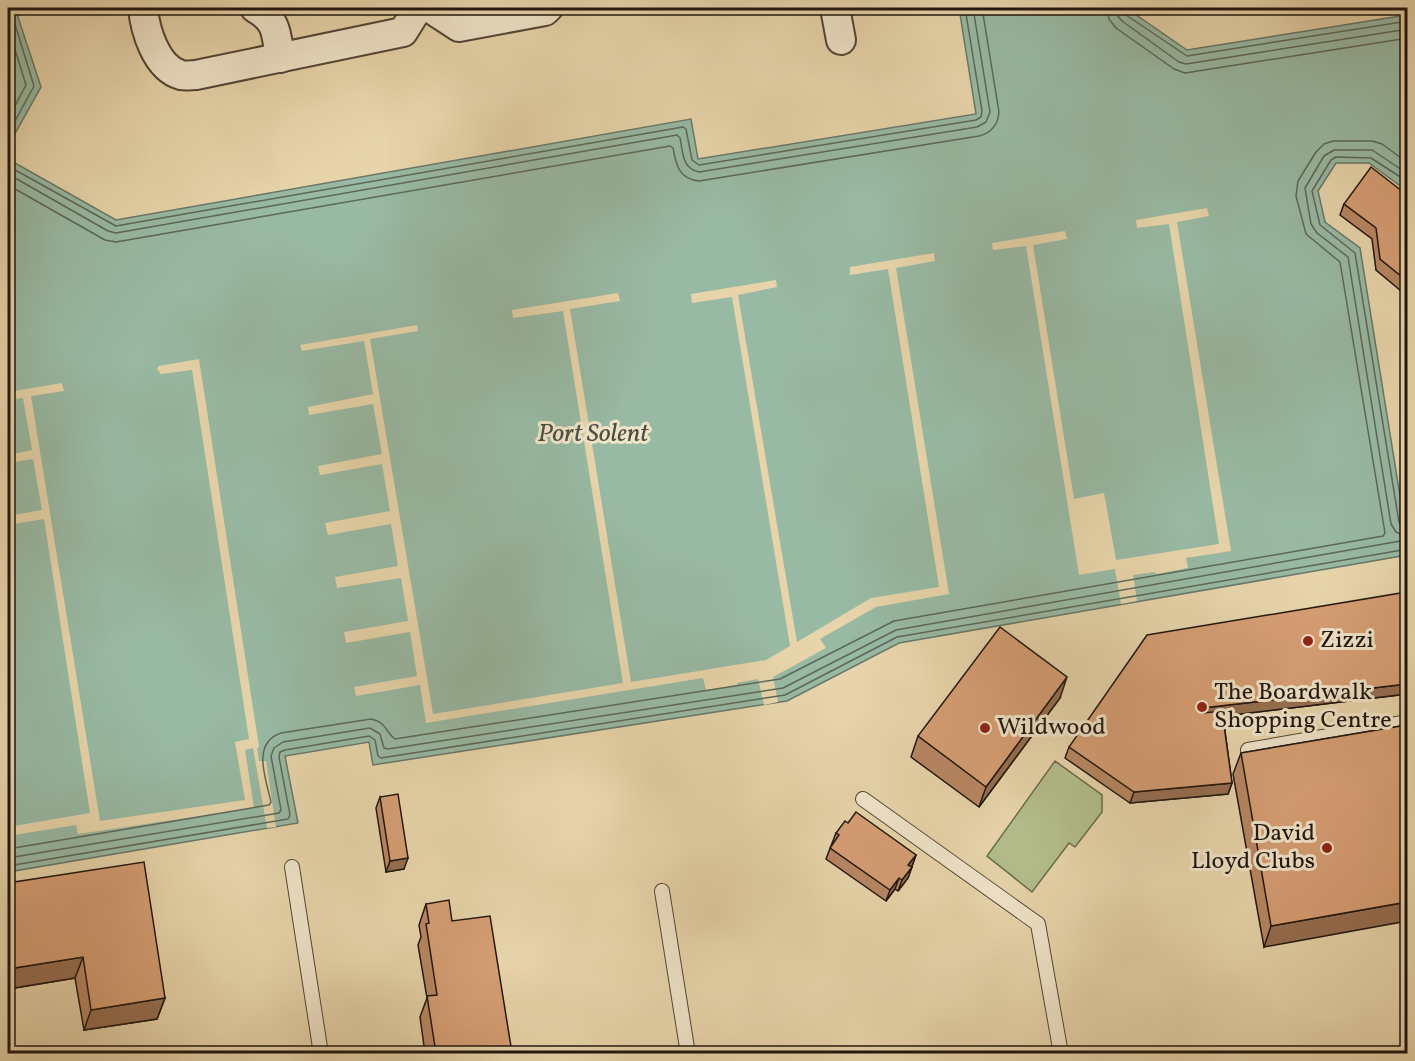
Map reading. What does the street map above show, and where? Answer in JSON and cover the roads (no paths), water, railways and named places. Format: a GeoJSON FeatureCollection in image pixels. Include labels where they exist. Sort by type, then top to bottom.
{"type":"FeatureCollection","features":[{"type":"Feature","properties":{"kind":"street"},"geometry":{"type":"LineString","coordinates":[[143,8],[147,29],[157,53],[172,70],[182,75],[207,74],[403,32],[418,8]]}},
{"type":"Feature","properties":{"kind":"street"},"geometry":{"type":"LineString","coordinates":[[255,8],[270,17],[274,24],[280,58]]}},
{"type":"Feature","properties":{"kind":"street"},"geometry":{"type":"LineString","coordinates":[[430,8],[459,27],[545,11],[548,8]]}},
{"type":"Feature","properties":{"kind":"street"},"geometry":{"type":"LineString","coordinates":[[835,8],[841,40]]}},
{"type":"Feature","properties":{"kind":"lane"},"geometry":{"type":"LineString","coordinates":[[1248,750],[1407,722]]}},
{"type":"Feature","properties":{"kind":"lane"},"geometry":{"type":"LineString","coordinates":[[863,799],[1038,924],[1061,1053]]}},
{"type":"Feature","properties":{"kind":"lane"},"geometry":{"type":"LineString","coordinates":[[292,867],[321,1053]]}},
{"type":"Feature","properties":{"kind":"lane"},"geometry":{"type":"LineString","coordinates":[[662,891],[688,1053]]}},
{"type":"Feature","properties":{"kind":"water"},"geometry":{"type":"Polygon","coordinates":[[[8,8],[15,8],[41,87],[8,146],[8,8]]]}},
{"type":"Feature","properties":{"kind":"water","name":"Port Solent"},"geometry":{"type":"Polygon","coordinates":[[[959,8],[1126,8],[1187,50],[1407,15],[1407,187],[1403,188],[1369,163],[1336,163],[1318,191],[1325,222],[1360,248],[1407,539],[1407,555],[899,643],[787,701],[373,765],[369,742],[285,756],[298,823],[8,872],[8,159],[116,220],[691,119],[698,159],[976,114],[959,8]]]}},
{"type":"Feature","properties":{"kind":"place","name":"Zizzi"},"geometry":{"type":"Point","coordinates":[1308,641]}},
{"type":"Feature","properties":{"kind":"place","name":"The Boardwalk Shopping Centre"},"geometry":{"type":"Point","coordinates":[1202,707]}},
{"type":"Feature","properties":{"kind":"place","name":"Wildwood"},"geometry":{"type":"Point","coordinates":[985,728]}},
{"type":"Feature","properties":{"kind":"place","name":"David Lloyd Clubs"},"geometry":{"type":"Point","coordinates":[1327,848]}}]}
